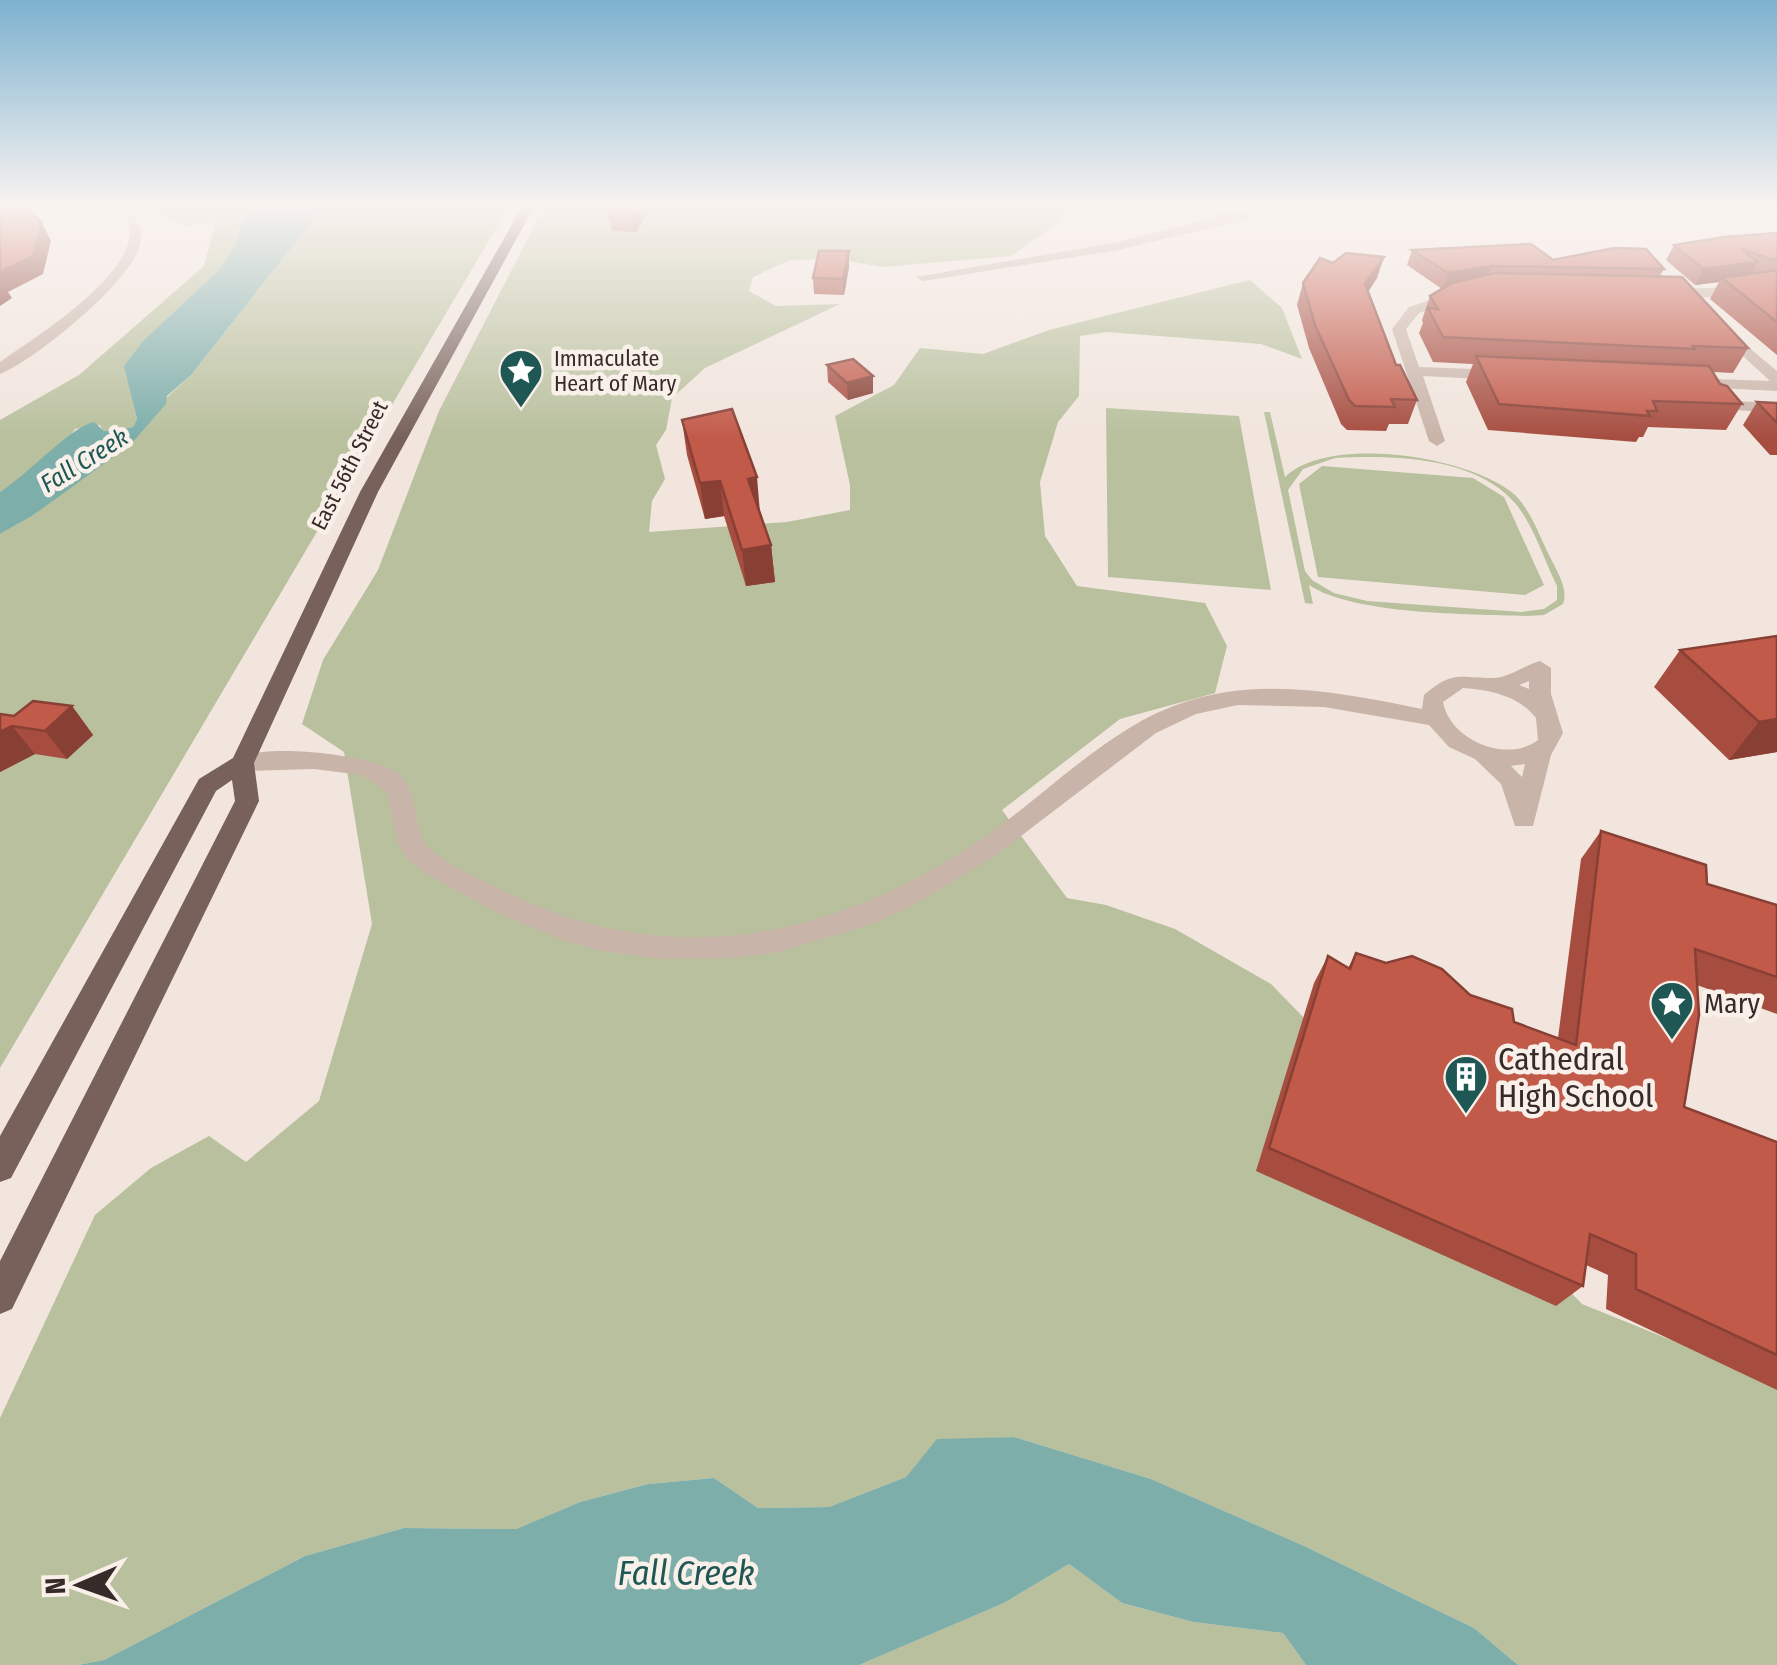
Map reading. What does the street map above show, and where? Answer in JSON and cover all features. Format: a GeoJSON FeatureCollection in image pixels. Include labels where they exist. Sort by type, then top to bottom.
{"type":"FeatureCollection","features":[{"type":"Feature","properties":{"kind":"main road","name":"East 56th Street"},"geometry":{"type":"LineString","coordinates":[[0,1298],[247,802],[242,763],[369,492],[486,283]]}},
{"type":"Feature","properties":{"kind":"main road","name":"East 56th Street"},"geometry":{"type":"LineString","coordinates":[[0,1167],[207,784],[242,763]]}},
{"type":"Feature","properties":{"kind":"street"},"geometry":{"type":"LineString","coordinates":[[0,369],[109,283]]}},
{"type":"Feature","properties":{"kind":"street"},"geometry":{"type":"LineString","coordinates":[[1650,292],[1683,294],[1772,283]]}},
{"type":"Feature","properties":{"kind":"street"},"geometry":{"type":"LineString","coordinates":[[1437,441],[1398,329],[1402,320],[1426,304],[1476,290]]}},
{"type":"Feature","properties":{"kind":"street"},"geometry":{"type":"LineString","coordinates":[[1683,294],[1696,306]]}},
{"type":"Feature","properties":{"kind":"street"},"geometry":{"type":"LineString","coordinates":[[1710,318],[1777,383]]}},
{"type":"Feature","properties":{"kind":"street"},"geometry":{"type":"LineString","coordinates":[[1411,371],[1523,376]]}},
{"type":"Feature","properties":{"kind":"street"},"geometry":{"type":"LineString","coordinates":[[1660,382],[1777,383]]}},
{"type":"Feature","properties":{"kind":"street"},"geometry":{"type":"LineString","coordinates":[[1714,406],[1777,408]]}},
{"type":"Feature","properties":{"kind":"street"},"geometry":{"type":"LineString","coordinates":[[1483,752],[1512,780],[1524,820],[1540,751],[1552,736],[1540,694],[1540,668],[1499,685]]}},
{"type":"Feature","properties":{"kind":"street"},"geometry":{"type":"LineString","coordinates":[[1434,710],[1448,685],[1463,682],[1499,685],[1527,698],[1547,717]]}},
{"type":"Feature","properties":{"kind":"street"},"geometry":{"type":"LineString","coordinates":[[242,763],[337,764],[378,772],[390,779],[400,794],[408,832],[417,852],[434,866],[537,922],[624,945],[734,947],[839,926],[914,896],[1034,814],[1139,734],[1188,708],[1252,697],[1434,710],[1454,738],[1483,752],[1504,757],[1540,751]]}},
{"type":"Feature","properties":{"kind":"green space"},"geometry":{"type":"Polygon","coordinates":[[[185,283],[205,283],[143,341],[125,366],[137,419],[133,427],[103,431],[100,425],[75,429],[51,456],[0,492],[0,420],[79,375],[185,283]]]}},
{"type":"Feature","properties":{"kind":"green space"},"geometry":{"type":"Polygon","coordinates":[[[264,283],[464,283],[0,1068],[0,534],[32,516],[74,484],[191,375],[264,283]]]}},
{"type":"Feature","properties":{"kind":"green space"},"geometry":{"type":"Polygon","coordinates":[[[505,283],[751,283],[749,291],[776,306],[840,304],[705,368],[672,398],[666,430],[656,445],[665,479],[652,501],[649,532],[787,522],[850,510],[850,485],[835,416],[894,385],[920,348],[983,354],[1049,330],[1239,283],[1253,283],[1282,308],[1302,359],[1261,344],[1107,332],[1080,336],[1079,396],[1058,422],[1040,482],[1045,536],[1077,586],[1205,603],[1227,646],[1215,693],[1120,719],[1002,810],[1067,898],[1106,905],[1175,929],[1271,984],[1582,1304],[1777,1383],[1777,1665],[1518,1665],[1474,1628],[1302,1545],[1151,1479],[1014,1437],[937,1440],[906,1477],[829,1507],[758,1508],[714,1478],[648,1484],[580,1502],[516,1529],[404,1528],[305,1556],[104,1660],[78,1665],[0,1665],[0,1418],[95,1215],[151,1168],[209,1136],[246,1162],[319,1101],[372,924],[344,752],[302,724],[323,660],[378,570],[439,411],[505,283]]]}},
{"type":"Feature","properties":{"kind":"green space"},"geometry":{"type":"Polygon","coordinates":[[[1106,408],[1239,416],[1271,590],[1108,577],[1106,408]]]}},
{"type":"Feature","properties":{"kind":"green space"},"geometry":{"type":"Polygon","coordinates":[[[1264,412],[1270,412],[1285,477],[1306,464],[1333,456],[1366,454],[1400,455],[1434,461],[1467,470],[1494,481],[1526,508],[1564,592],[1563,604],[1544,615],[1526,616],[1383,607],[1329,595],[1309,585],[1313,604],[1305,603],[1264,412]],[[1335,458],[1303,469],[1288,490],[1305,571],[1312,580],[1334,593],[1367,601],[1521,612],[1544,609],[1557,600],[1557,586],[1527,520],[1497,487],[1454,467],[1406,458],[1335,458]]]}},
{"type":"Feature","properties":{"kind":"green space"},"geometry":{"type":"Polygon","coordinates":[[[1322,466],[1473,478],[1504,497],[1544,585],[1525,595],[1318,577],[1299,484],[1322,466]]]}},
{"type":"Feature","properties":{"kind":"green space"},"geometry":{"type":"Polygon","coordinates":[[[1069,1564],[1122,1603],[1193,1622],[1283,1633],[1306,1665],[859,1665],[1004,1603],[1069,1564]]]}},
{"type":"Feature","properties":{"kind":"water","name":"Fall Creek"},"geometry":{"type":"Polygon","coordinates":[[[205,283],[264,283],[131,444],[32,516],[0,534],[0,492],[62,442],[94,422],[104,431],[133,427],[137,419],[124,366],[143,341],[205,283]]]}},
{"type":"Feature","properties":{"kind":"water","name":"Fall Creek"},"geometry":{"type":"Polygon","coordinates":[[[1014,1437],[1151,1479],[1302,1545],[1474,1628],[1518,1665],[1306,1665],[1283,1633],[1193,1622],[1122,1603],[1069,1564],[1004,1603],[859,1665],[78,1665],[104,1660],[305,1556],[404,1528],[516,1529],[580,1502],[648,1484],[714,1478],[758,1508],[829,1507],[906,1477],[937,1439],[1014,1437]]]}},
{"type":"Feature","properties":{"kind":"building"},"geometry":{"type":"Polygon","coordinates":[[[1303,283],[1366,283],[1396,365],[1400,365],[1417,400],[1391,399],[1395,407],[1355,406],[1349,400],[1315,325],[1303,283]]]}},
{"type":"Feature","properties":{"kind":"building"},"geometry":{"type":"Polygon","coordinates":[[[1452,283],[1687,283],[1748,348],[1443,337],[1428,308],[1438,309],[1430,296],[1452,283]]]}},
{"type":"Feature","properties":{"kind":"building"},"geometry":{"type":"Polygon","coordinates":[[[1728,283],[1777,283],[1777,322],[1728,283]]]}},
{"type":"Feature","properties":{"kind":"building"},"geometry":{"type":"Polygon","coordinates":[[[1476,356],[1709,366],[1720,384],[1727,386],[1742,404],[1653,401],[1657,411],[1647,411],[1650,416],[1499,404],[1476,356]]]}},
{"type":"Feature","properties":{"kind":"building"},"geometry":{"type":"Polygon","coordinates":[[[853,359],[873,376],[847,383],[827,365],[853,359]]]}},
{"type":"Feature","properties":{"kind":"building"},"geometry":{"type":"Polygon","coordinates":[[[1757,402],[1777,403],[1777,423],[1757,402]]]}},
{"type":"Feature","properties":{"kind":"building"},"geometry":{"type":"Polygon","coordinates":[[[732,409],[757,477],[748,479],[771,545],[742,550],[720,481],[700,483],[682,420],[732,409]]]}},
{"type":"Feature","properties":{"kind":"building"},"geometry":{"type":"Polygon","coordinates":[[[1777,636],[1777,719],[1759,722],[1680,650],[1777,636]]]}},
{"type":"Feature","properties":{"kind":"building"},"geometry":{"type":"Polygon","coordinates":[[[33,701],[72,706],[45,731],[12,726],[0,732],[0,714],[14,716],[33,701]]]}},
{"type":"Feature","properties":{"kind":"building","name":"Cathedral High School"},"geometry":{"type":"Polygon","coordinates":[[[1601,831],[1706,865],[1707,884],[1777,905],[1777,977],[1695,949],[1699,1015],[1684,1107],[1777,1142],[1777,1355],[1636,1289],[1636,1254],[1590,1234],[1583,1286],[1269,1148],[1328,956],[1350,969],[1356,953],[1386,963],[1412,956],[1442,969],[1470,995],[1512,1009],[1514,1022],[1576,1045],[1601,831]]]}},
{"type":"Feature","properties":{"kind":"place","name":"Immaculate Heart of Mary"},"geometry":{"type":"Point","coordinates":[521,409]}},
{"type":"Feature","properties":{"kind":"place","name":"Mary"},"geometry":{"type":"Point","coordinates":[1672,1041]}},
{"type":"Feature","properties":{"kind":"place","name":"Cathedral High School"},"geometry":{"type":"Point","coordinates":[1466,1115]}}]}
